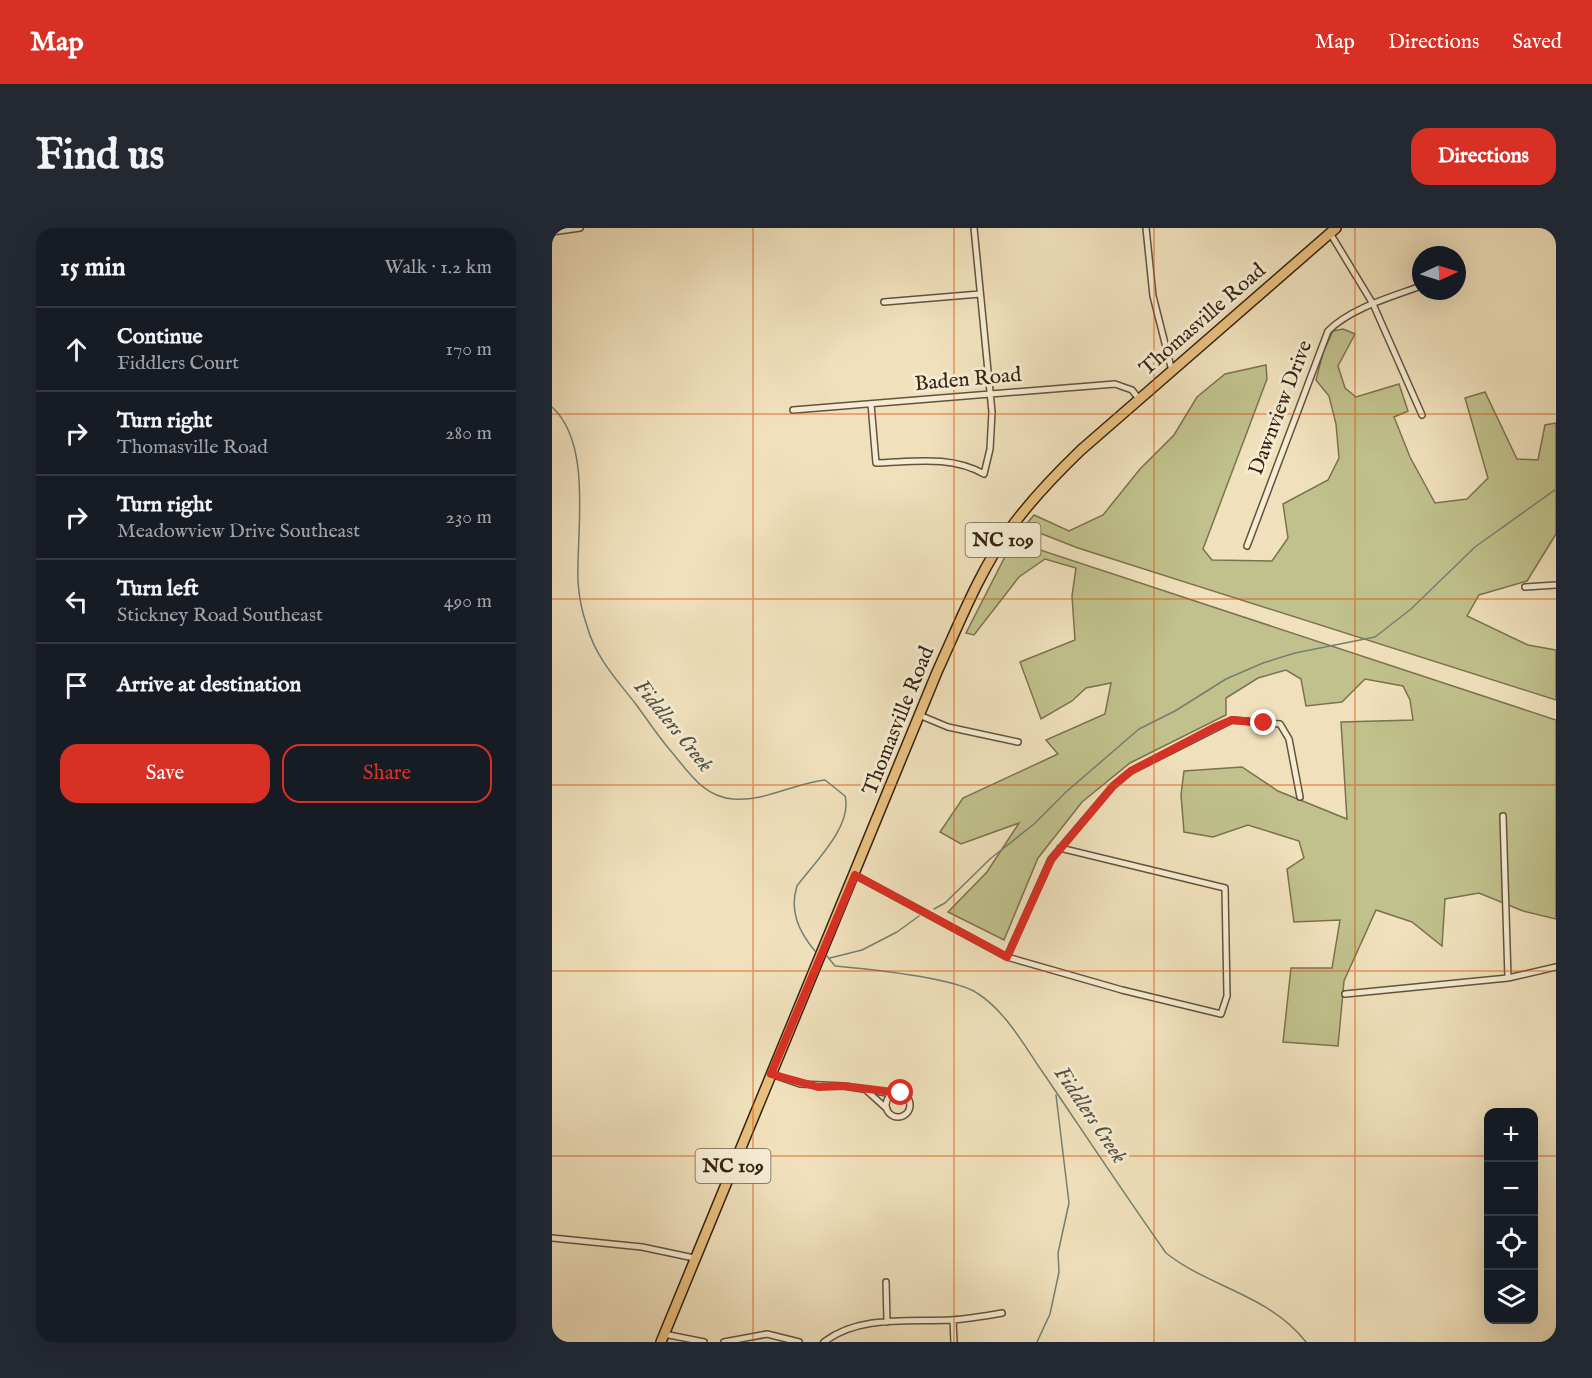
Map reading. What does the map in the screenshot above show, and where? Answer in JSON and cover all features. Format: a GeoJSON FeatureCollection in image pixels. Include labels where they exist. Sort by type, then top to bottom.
{"type":"FeatureCollection","features":[{"type":"Feature","properties":{"kind":"main road","name":"Thomasville Road"},"geometry":{"type":"LineString","coordinates":[[663,1338],[694,1258],[920,715],[979,580],[1009,530],[1043,487],[1139,399],[1333,231]]}},
{"type":"Feature","properties":{"kind":"street"},"geometry":{"type":"LineString","coordinates":[[552,232],[580,228]]}},
{"type":"Feature","properties":{"kind":"street"},"geometry":{"type":"LineString","coordinates":[[871,404],[876,463],[939,460],[957,463],[984,474],[992,432],[974,228]]}},
{"type":"Feature","properties":{"kind":"street"},"geometry":{"type":"LineString","coordinates":[[1146,228],[1152,296],[1172,371]]}},
{"type":"Feature","properties":{"kind":"street"},"geometry":{"type":"LineString","coordinates":[[1333,231],[1373,304],[1422,415]]}},
{"type":"Feature","properties":{"kind":"street","name":"Dawnview Drive"},"geometry":{"type":"LineString","coordinates":[[1247,546],[1328,331],[1334,325],[1373,304],[1412,289]]}},
{"type":"Feature","properties":{"kind":"street"},"geometry":{"type":"LineString","coordinates":[[884,302],[980,294]]}},
{"type":"Feature","properties":{"kind":"street","name":"Baden Road"},"geometry":{"type":"LineString","coordinates":[[793,410],[1115,384],[1132,390],[1139,399]]}},
{"type":"Feature","properties":{"kind":"street"},"geometry":{"type":"LineString","coordinates":[[1525,587],[1556,585]]}},
{"type":"Feature","properties":{"kind":"street"},"geometry":{"type":"LineString","coordinates":[[920,715],[948,727],[1018,742]]}},
{"type":"Feature","properties":{"kind":"street"},"geometry":{"type":"LineString","coordinates":[[1007,957],[1043,874],[1060,848],[1113,786],[1131,771],[1232,720],[1280,724],[1288,739],[1300,797]]}},
{"type":"Feature","properties":{"kind":"street"},"geometry":{"type":"LineString","coordinates":[[1503,816],[1508,978]]}},
{"type":"Feature","properties":{"kind":"street"},"geometry":{"type":"LineString","coordinates":[[855,875],[1007,957],[1122,990],[1221,1014],[1227,996],[1225,888],[1060,848]]}},
{"type":"Feature","properties":{"kind":"street"},"geometry":{"type":"LineString","coordinates":[[1345,994],[1508,978],[1556,967]]}},
{"type":"Feature","properties":{"kind":"street"},"geometry":{"type":"LineString","coordinates":[[771,1074],[800,1084],[866,1090],[906,1095],[909,1100],[909,1110],[901,1116],[895,1116],[866,1090]]}},
{"type":"Feature","properties":{"kind":"street"},"geometry":{"type":"LineString","coordinates":[[887,1110],[888,1099],[893,1094]]}},
{"type":"Feature","properties":{"kind":"street"},"geometry":{"type":"LineString","coordinates":[[552,1238],[642,1247],[694,1258]]}},
{"type":"Feature","properties":{"kind":"street"},"geometry":{"type":"LineString","coordinates":[[886,1282],[887,1322]]}},
{"type":"Feature","properties":{"kind":"street"},"geometry":{"type":"LineString","coordinates":[[824,1342],[851,1327],[887,1322],[953,1320],[1002,1313]]}},
{"type":"Feature","properties":{"kind":"street"},"geometry":{"type":"LineString","coordinates":[[953,1320],[954,1342]]}},
{"type":"Feature","properties":{"kind":"street"},"geometry":{"type":"LineString","coordinates":[[724,1342],[767,1334],[799,1342]]}},
{"type":"Feature","properties":{"kind":"street"},"geometry":{"type":"LineString","coordinates":[[663,1338],[704,1342]]}},
{"type":"Feature","properties":{"kind":"green space"},"geometry":{"type":"Polygon","coordinates":[[[1343,329],[1355,334],[1338,366],[1345,388],[1356,397],[1399,384],[1408,411],[1394,417],[1410,457],[1435,503],[1467,499],[1488,478],[1465,398],[1485,392],[1517,459],[1538,460],[1545,425],[1556,423],[1556,534],[1527,581],[1479,595],[1467,616],[1528,645],[1556,650],[1556,700],[1078,548],[1024,527],[1034,515],[1069,531],[1103,515],[1140,469],[1174,435],[1197,397],[1225,374],[1266,365],[1267,379],[1203,549],[1212,560],[1272,561],[1288,538],[1283,504],[1328,480],[1339,458],[1336,424],[1329,396],[1316,380],[1323,353],[1333,331],[1343,329]]]}},
{"type":"Feature","properties":{"kind":"green space"},"geometry":{"type":"Polygon","coordinates":[[[1013,541],[1556,720],[1556,919],[1523,911],[1479,893],[1445,899],[1442,946],[1412,922],[1376,910],[1344,981],[1338,1046],[1283,1042],[1291,968],[1332,968],[1340,920],[1294,922],[1287,869],[1304,858],[1299,841],[1248,825],[1213,837],[1184,832],[1181,795],[1184,771],[1242,767],[1278,791],[1347,819],[1341,722],[1413,720],[1410,700],[1403,686],[1365,679],[1342,702],[1306,706],[1301,679],[1286,670],[1258,678],[1226,698],[1226,715],[1130,763],[1082,802],[1038,858],[1004,940],[948,912],[987,872],[1019,823],[961,844],[940,832],[963,798],[1058,754],[1046,740],[1105,714],[1111,683],[1086,688],[1072,701],[1041,719],[1020,662],[1075,640],[1072,596],[1076,568],[1045,559],[1019,577],[974,635],[966,633],[1013,541]]]}},
{"type":"Feature","properties":{"kind":"waterway","name":"Fiddlers Creek"},"geometry":{"type":"LineString","coordinates":[[552,407],[565,423],[573,443],[578,466],[580,490],[578,582],[582,610],[595,647],[601,657],[661,739],[697,782],[722,797],[756,798],[825,780],[845,796],[846,808],[838,832],[797,886],[795,895],[797,921],[815,951]]}},
{"type":"Feature","properties":{"kind":"waterway"},"geometry":{"type":"LineString","coordinates":[[934,909],[945,903],[990,859],[1034,824],[1066,792],[1139,729],[1175,711],[1226,679],[1263,663],[1295,653],[1375,637],[1411,609],[1475,547],[1556,489]]}},
{"type":"Feature","properties":{"kind":"waterway"},"geometry":{"type":"LineString","coordinates":[[830,958],[862,950],[897,932],[919,916]]}},
{"type":"Feature","properties":{"kind":"waterway","name":"Fiddlers Creek"},"geometry":{"type":"LineString","coordinates":[[827,956],[835,966],[949,982],[965,987],[988,1001],[1015,1032],[1166,1253],[1201,1275],[1257,1302],[1291,1326],[1306,1342]]}},
{"type":"Feature","properties":{"kind":"waterway"},"geometry":{"type":"LineString","coordinates":[[1037,1342],[1050,1314],[1059,1272],[1058,1253],[1069,1203],[1056,1095]]}},
{"type":"Feature","properties":{"kind":"route"},"geometry":{"type":"LineString","coordinates":[[901,1093],[882,1093],[844,1086],[818,1087],[800,1084],[771,1074],[855,875],[1007,957],[1051,860],[1113,786],[1131,771],[1232,720],[1264,723]]}}]}
